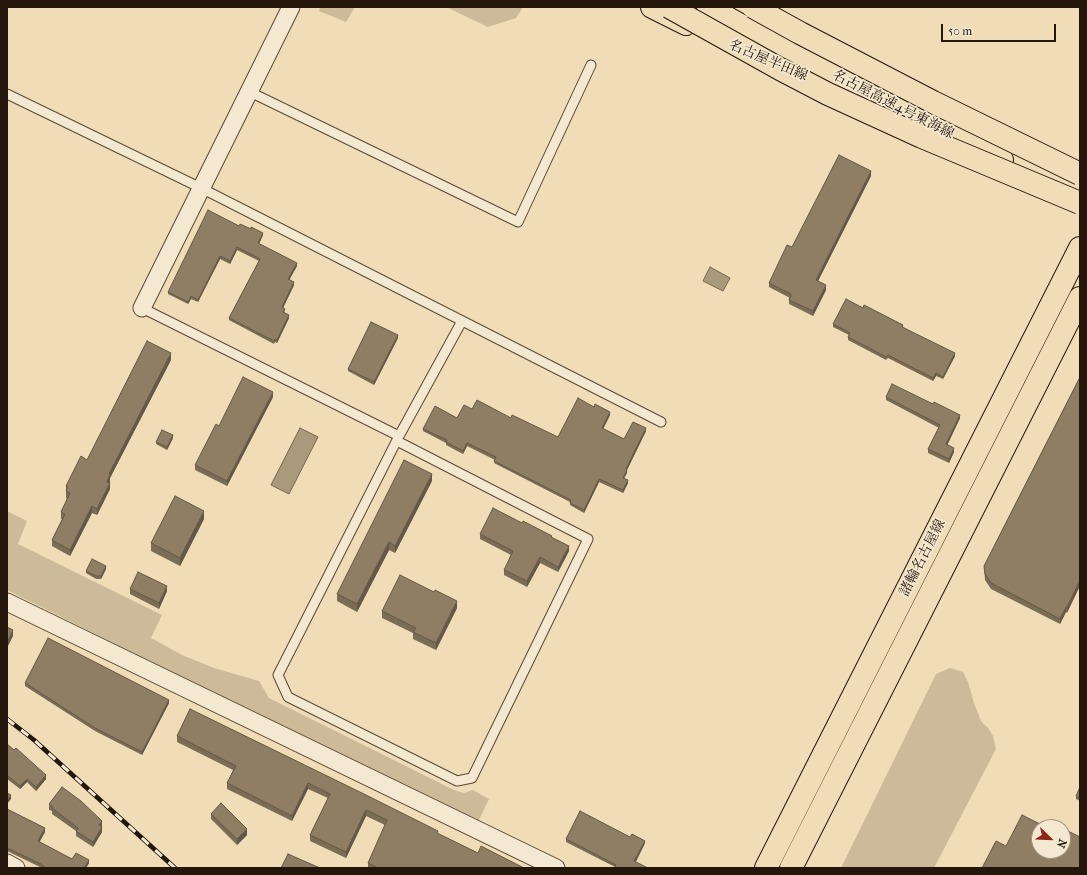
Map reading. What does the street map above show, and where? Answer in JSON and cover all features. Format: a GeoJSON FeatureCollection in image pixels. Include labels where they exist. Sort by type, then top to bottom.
{"type":"FeatureCollection","features":[{"type":"Feature","properties":{"kind":"main road","name":"名古屋半田線"},"geometry":{"type":"LineString","coordinates":[[652,7],[709,36],[867,104],[1080,204]]}},
{"type":"Feature","properties":{"kind":"main road"},"geometry":{"type":"LineString","coordinates":[[669,7],[780,69],[872,115],[1080,204]]}},
{"type":"Feature","properties":{"kind":"main road","name":"名古屋高速4号東海線"},"geometry":{"type":"LineString","coordinates":[[708,7],[789,52],[916,118],[1080,199]]}},
{"type":"Feature","properties":{"kind":"main road"},"geometry":{"type":"LineString","coordinates":[[747,7],[1080,168]]}},
{"type":"Feature","properties":{"kind":"main road","name":"名古屋高速4号東海線"},"geometry":{"type":"LineString","coordinates":[[753,7],[933,102],[1080,174]]}},
{"type":"Feature","properties":{"kind":"main road"},"geometry":{"type":"LineString","coordinates":[[773,7],[933,102]]}},
{"type":"Feature","properties":{"kind":"main road","name":"諸輪名古屋線"},"geometry":{"type":"LineString","coordinates":[[766,868],[1080,248]]}},
{"type":"Feature","properties":{"kind":"main road","name":"諸輪名古屋線"},"geometry":{"type":"LineString","coordinates":[[791,868],[1080,298]]}},
{"type":"Feature","properties":{"kind":"street"},"geometry":{"type":"LineString","coordinates":[[142,308],[292,7]]}},
{"type":"Feature","properties":{"kind":"street"},"geometry":{"type":"LineString","coordinates":[[7,602],[556,868]]}},
{"type":"Feature","properties":{"kind":"street"},"geometry":{"type":"LineString","coordinates":[[7,863],[16,868]]}},
{"type":"Feature","properties":{"kind":"lane"},"geometry":{"type":"LineString","coordinates":[[250,92],[518,222],[591,65]]}},
{"type":"Feature","properties":{"kind":"lane"},"geometry":{"type":"LineString","coordinates":[[7,94],[202,188],[661,422]]}},
{"type":"Feature","properties":{"kind":"lane"},"geometry":{"type":"LineString","coordinates":[[142,308],[398,439],[588,538],[472,778],[457,781],[288,697],[278,675],[398,439],[462,321]]}},
{"type":"Feature","properties":{"kind":"shaded area"},"geometry":{"type":"Polygon","coordinates":[[[320,7],[355,7],[346,22],[319,11],[320,7]]]}},
{"type":"Feature","properties":{"kind":"shaded area"},"geometry":{"type":"Polygon","coordinates":[[[446,7],[523,7],[516,18],[488,27],[446,7]]]}},
{"type":"Feature","properties":{"kind":"shaded area"},"geometry":{"type":"Polygon","coordinates":[[[710,267],[730,278],[723,291],[703,281],[710,267]]]}},
{"type":"Feature","properties":{"kind":"shaded area"},"geometry":{"type":"Polygon","coordinates":[[[300,428],[318,437],[289,494],[271,485],[300,428]]]}},
{"type":"Feature","properties":{"kind":"shaded area"},"geometry":{"type":"Polygon","coordinates":[[[7,511],[27,521],[18,544],[162,615],[151,638],[182,655],[214,668],[259,681],[269,698],[454,790],[464,793],[473,790],[489,799],[477,824],[7,590],[7,511]]]}},
{"type":"Feature","properties":{"kind":"shaded area"},"geometry":{"type":"Polygon","coordinates":[[[950,668],[963,672],[968,682],[981,721],[993,736],[996,749],[934,868],[841,868],[936,674],[950,668]]]}},
{"type":"Feature","properties":{"kind":"building"},"geometry":{"type":"Polygon","coordinates":[[[839,155],[871,171],[816,280],[826,285],[813,311],[789,300],[791,294],[769,283],[787,245],[792,247],[839,155]]]}},
{"type":"Feature","properties":{"kind":"building"},"geometry":{"type":"Polygon","coordinates":[[[208,210],[239,226],[240,224],[251,229],[251,227],[263,233],[258,243],[297,263],[288,279],[294,282],[282,307],[285,309],[283,312],[289,315],[277,340],[275,339],[274,341],[229,318],[260,259],[237,247],[230,261],[220,256],[198,300],[191,296],[188,302],[168,292],[208,210]]]}},
{"type":"Feature","properties":{"kind":"building"},"geometry":{"type":"Polygon","coordinates":[[[846,299],[863,308],[864,305],[903,325],[902,327],[955,353],[943,377],[936,373],[933,378],[888,355],[886,357],[848,337],[850,333],[833,324],[846,299]]]}},
{"type":"Feature","properties":{"kind":"building"},"geometry":{"type":"Polygon","coordinates":[[[371,322],[398,335],[374,382],[348,369],[371,322]]]}},
{"type":"Feature","properties":{"kind":"building"},"geometry":{"type":"Polygon","coordinates":[[[147,341],[171,353],[109,474],[110,475],[107,482],[110,483],[97,509],[92,506],[70,550],[52,540],[65,514],[61,512],[70,493],[66,491],[68,487],[66,486],[81,456],[87,460],[147,341]]]}},
{"type":"Feature","properties":{"kind":"building"},"geometry":{"type":"Polygon","coordinates":[[[243,377],[273,392],[227,481],[195,465],[216,424],[219,426],[243,377]]]}},
{"type":"Feature","properties":{"kind":"building"},"geometry":{"type":"Polygon","coordinates":[[[1080,377],[1080,580],[1060,619],[991,583],[985,574],[984,566],[1080,377]]]}},
{"type":"Feature","properties":{"kind":"building"},"geometry":{"type":"Polygon","coordinates":[[[892,384],[960,415],[946,444],[954,448],[949,459],[928,449],[940,425],[886,397],[892,384]]]}},
{"type":"Feature","properties":{"kind":"building"},"geometry":{"type":"Polygon","coordinates":[[[578,398],[594,407],[595,404],[610,412],[602,428],[624,439],[633,422],[646,428],[626,469],[627,470],[623,478],[628,480],[623,490],[599,479],[584,510],[570,503],[571,500],[494,461],[496,457],[467,443],[463,451],[446,442],[447,440],[423,429],[435,406],[457,418],[464,405],[472,409],[477,400],[511,418],[512,415],[558,437],[578,398]]]}},
{"type":"Feature","properties":{"kind":"building"},"geometry":{"type":"Polygon","coordinates":[[[162,430],[173,435],[167,447],[156,442],[162,430]]]}},
{"type":"Feature","properties":{"kind":"building"},"geometry":{"type":"Polygon","coordinates":[[[404,460],[432,474],[395,546],[389,542],[357,604],[337,594],[404,460]]]}},
{"type":"Feature","properties":{"kind":"building"},"geometry":{"type":"Polygon","coordinates":[[[175,496],[204,511],[180,558],[151,543],[175,496]]]}},
{"type":"Feature","properties":{"kind":"building"},"geometry":{"type":"Polygon","coordinates":[[[493,508],[522,523],[523,521],[569,546],[558,567],[540,557],[527,581],[504,570],[513,551],[480,534],[493,508]]]}},
{"type":"Feature","properties":{"kind":"building"},"geometry":{"type":"Polygon","coordinates":[[[92,559],[106,566],[101,576],[96,576],[86,571],[92,559]]]}},
{"type":"Feature","properties":{"kind":"building"},"geometry":{"type":"Polygon","coordinates":[[[138,572],[167,586],[159,603],[130,589],[138,572]]]}},
{"type":"Feature","properties":{"kind":"building"},"geometry":{"type":"Polygon","coordinates":[[[400,575],[434,592],[435,590],[457,601],[436,643],[413,632],[416,628],[382,611],[400,575]]]}},
{"type":"Feature","properties":{"kind":"building"},"geometry":{"type":"Polygon","coordinates":[[[7,627],[13,630],[7,643],[7,627]]]}},
{"type":"Feature","properties":{"kind":"building"},"geometry":{"type":"Polygon","coordinates":[[[48,638],[169,700],[142,752],[95,728],[25,683],[48,638]]]}},
{"type":"Feature","properties":{"kind":"building"},"geometry":{"type":"Polygon","coordinates":[[[190,709],[438,831],[437,833],[478,853],[481,846],[524,868],[378,868],[368,863],[387,820],[366,810],[346,852],[310,835],[330,794],[308,783],[292,816],[227,783],[236,766],[177,736],[190,709]]]}},
{"type":"Feature","properties":{"kind":"building"},"geometry":{"type":"Polygon","coordinates":[[[7,744],[14,750],[16,748],[46,775],[36,787],[27,779],[20,786],[7,775],[7,744]]]}},
{"type":"Feature","properties":{"kind":"building"},"geometry":{"type":"Polygon","coordinates":[[[62,787],[81,801],[102,821],[99,825],[102,827],[93,842],[76,831],[78,828],[49,804],[62,787]]]}},
{"type":"Feature","properties":{"kind":"building"},"geometry":{"type":"Polygon","coordinates":[[[1080,787],[1080,798],[1076,796],[1080,787]]]}},
{"type":"Feature","properties":{"kind":"building"},"geometry":{"type":"Polygon","coordinates":[[[7,793],[11,795],[7,800],[7,793]]]}},
{"type":"Feature","properties":{"kind":"building"},"geometry":{"type":"Polygon","coordinates":[[[221,803],[247,829],[237,839],[211,814],[221,803]]]}},
{"type":"Feature","properties":{"kind":"building"},"geometry":{"type":"Polygon","coordinates":[[[7,809],[45,828],[38,841],[72,859],[76,853],[89,860],[84,868],[46,868],[41,864],[7,848],[7,809]]]}},
{"type":"Feature","properties":{"kind":"building"},"geometry":{"type":"Polygon","coordinates":[[[580,811],[630,837],[632,834],[645,841],[634,861],[648,868],[614,868],[616,865],[566,839],[580,811]]]}},
{"type":"Feature","properties":{"kind":"building"},"geometry":{"type":"Polygon","coordinates":[[[1022,815],[1031,820],[1031,859],[1071,859],[1071,832],[1080,837],[1080,868],[982,868],[996,841],[1006,846],[1022,815]]]}},
{"type":"Feature","properties":{"kind":"building"},"geometry":{"type":"Polygon","coordinates":[[[288,854],[320,868],[281,868],[288,854]]]}},
{"type":"Feature","properties":{"kind":"railway"},"geometry":{"type":"LineString","coordinates":[[7,719],[34,740],[175,868]]}}]}
